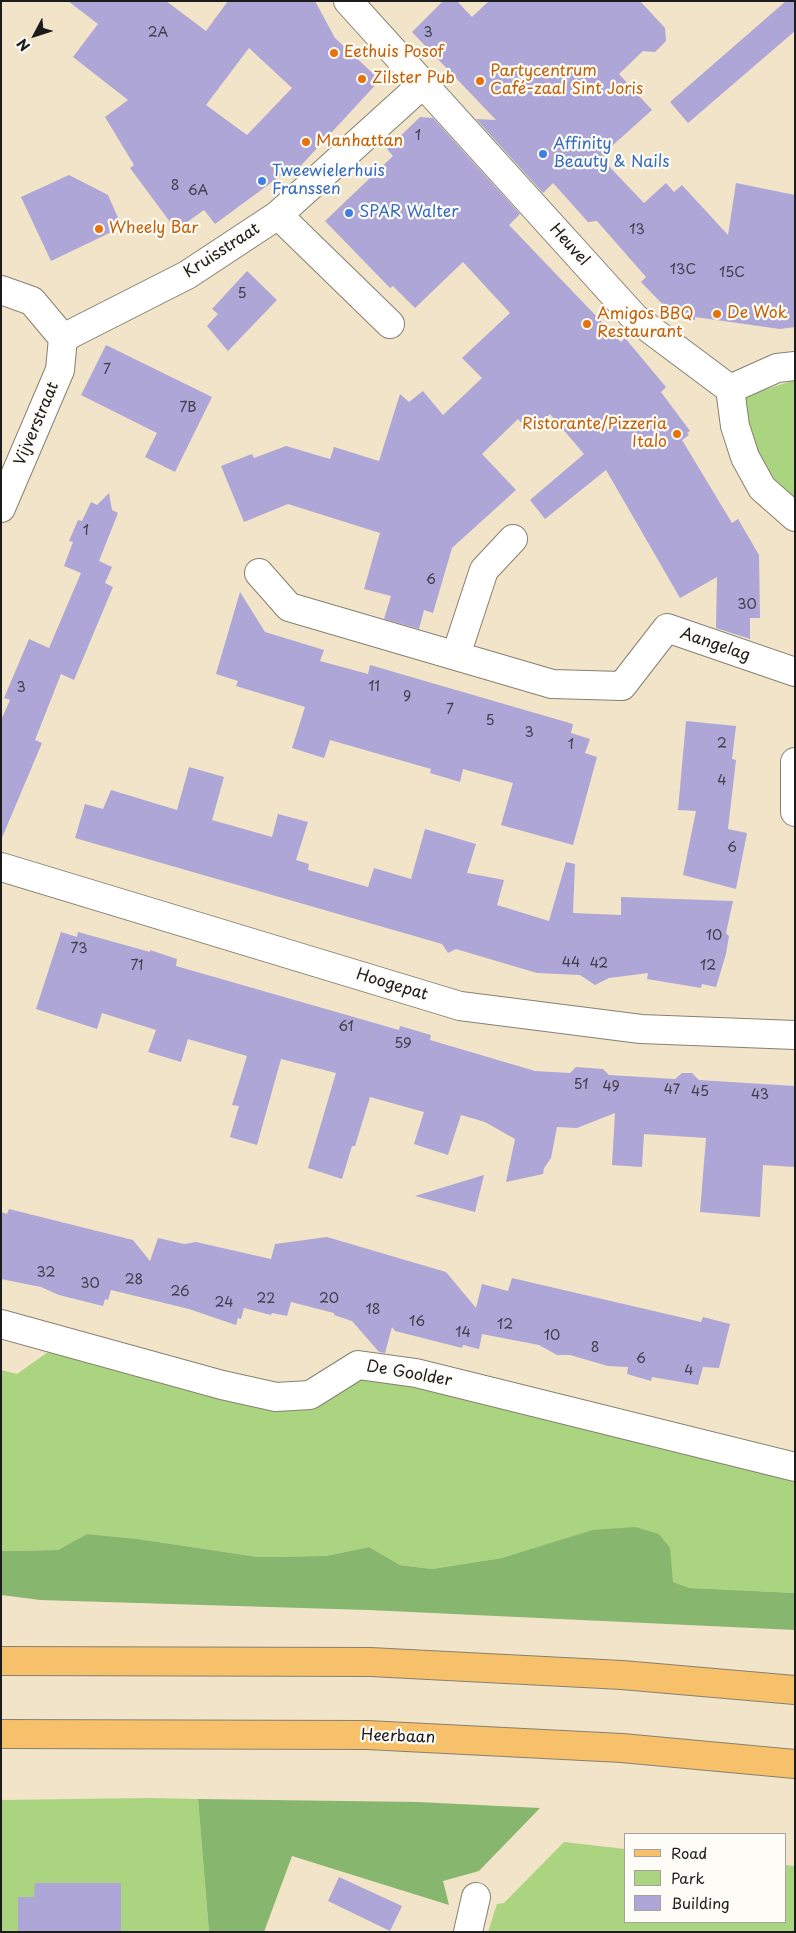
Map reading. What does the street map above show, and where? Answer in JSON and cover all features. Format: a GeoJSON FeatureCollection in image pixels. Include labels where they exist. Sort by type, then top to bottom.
{"type":"FeatureCollection","features":[{"type":"Feature","properties":{"kind":"main road"},"geometry":{"type":"LineString","coordinates":[[1,1661],[370,1662],[622,1674],[795,1690]]}},
{"type":"Feature","properties":{"kind":"main road","name":"Heerbaan"},"geometry":{"type":"LineString","coordinates":[[1,1734],[367,1735],[622,1748],[795,1764]]}},
{"type":"Feature","properties":{"kind":"street","name":"Heuvel"},"geometry":{"type":"LineString","coordinates":[[348,1],[635,318],[730,389]]}},
{"type":"Feature","properties":{"kind":"street","name":"Kruisstraat"},"geometry":{"type":"LineString","coordinates":[[63,338],[187,275],[278,215],[424,83]]}},
{"type":"Feature","properties":{"kind":"street"},"geometry":{"type":"LineString","coordinates":[[278,215],[390,324]]}},
{"type":"Feature","properties":{"kind":"street"},"geometry":{"type":"LineString","coordinates":[[1,290],[32,301],[63,338]]}},
{"type":"Feature","properties":{"kind":"street","name":"Vijverstraat"},"geometry":{"type":"LineString","coordinates":[[1,508],[60,370],[63,338]]}},
{"type":"Feature","properties":{"kind":"street"},"geometry":{"type":"LineString","coordinates":[[795,366],[777,368],[730,389],[735,426],[744,457],[762,488],[795,517]]}},
{"type":"Feature","properties":{"kind":"street"},"geometry":{"type":"LineString","coordinates":[[456,655],[484,570],[513,538]]}},
{"type":"Feature","properties":{"kind":"street","name":"Aangelag"},"geometry":{"type":"LineString","coordinates":[[259,573],[289,607],[552,684],[622,686],[667,628],[795,672]]}},
{"type":"Feature","properties":{"kind":"street"},"geometry":{"type":"LineString","coordinates":[[795,762],[795,812]]}},
{"type":"Feature","properties":{"kind":"street","name":"Hoogepat"},"geometry":{"type":"LineString","coordinates":[[1,867],[460,1006],[641,1029],[795,1035]]}},
{"type":"Feature","properties":{"kind":"street","name":"De Goolder"},"geometry":{"type":"LineString","coordinates":[[1,1324],[222,1385],[276,1397],[310,1395],[358,1365],[416,1373],[795,1467]]}},
{"type":"Feature","properties":{"kind":"street"},"geometry":{"type":"LineString","coordinates":[[468,1932],[476,1897]]}},
{"type":"Feature","properties":{"kind":"green space"},"geometry":{"type":"Polygon","coordinates":[[[795,380],[795,503],[764,473],[739,398],[795,380]]]}},
{"type":"Feature","properties":{"kind":"green space"},"geometry":{"type":"Polygon","coordinates":[[[48,1352],[289,1409],[363,1375],[377,1373],[795,1482],[795,1593],[690,1588],[673,1582],[671,1572],[502,1558],[432,1569],[400,1565],[369,1547],[326,1556],[258,1557],[138,1539],[87,1534],[58,1550],[1,1551],[1,1370],[17,1374],[48,1352]]]}},
{"type":"Feature","properties":{"kind":"green space"},"geometry":{"type":"Polygon","coordinates":[[[635,1527],[659,1534],[670,1548],[673,1582],[690,1588],[795,1593],[795,1630],[368,1610],[40,1600],[1,1595],[1,1551],[58,1550],[87,1534],[138,1539],[258,1557],[326,1556],[369,1547],[400,1565],[432,1569],[502,1558],[593,1530],[635,1527]]]}},
{"type":"Feature","properties":{"kind":"green space"},"geometry":{"type":"Polygon","coordinates":[[[198,1799],[209,1932],[1,1932],[1,1800],[198,1799]]]}},
{"type":"Feature","properties":{"kind":"green space"},"geometry":{"type":"Polygon","coordinates":[[[198,1799],[418,1802],[540,1808],[479,1871],[443,1881],[449,1905],[292,1856],[264,1932],[209,1932],[198,1799]]]}},
{"type":"Feature","properties":{"kind":"green space"},"geometry":{"type":"Polygon","coordinates":[[[564,1842],[624,1849],[624,1923],[786,1923],[786,1865],[795,1866],[795,1932],[488,1932],[497,1904],[504,1903],[564,1842]]]}},
{"type":"Feature","properties":{"kind":"building"},"geometry":{"type":"Polygon","coordinates":[[[68,1],[166,1],[206,31],[228,1],[315,1],[335,38],[380,80],[295,172],[291,168],[215,224],[204,210],[176,230],[130,168],[134,165],[105,117],[128,100],[73,57],[98,24],[68,1]],[[249,48],[206,105],[247,135],[292,88],[249,48]]]}},
{"type":"Feature","properties":{"kind":"building"},"geometry":{"type":"Polygon","coordinates":[[[443,1],[457,1],[472,17],[489,1],[640,1],[665,28],[666,41],[655,52],[643,51],[619,74],[652,110],[603,154],[605,157],[602,159],[644,203],[666,183],[674,192],[682,185],[728,235],[736,183],[795,195],[795,327],[780,329],[695,317],[695,320],[675,317],[641,282],[646,277],[597,221],[588,222],[553,183],[543,193],[476,119],[496,120],[412,32],[443,1]]]}},
{"type":"Feature","properties":{"kind":"building"},"geometry":{"type":"Polygon","coordinates":[[[786,1],[795,1],[795,31],[688,123],[670,102],[786,1]]]}},
{"type":"Feature","properties":{"kind":"building"},"geometry":{"type":"Polygon","coordinates":[[[420,117],[433,118],[520,214],[509,225],[621,342],[625,338],[666,387],[661,392],[690,431],[687,433],[689,435],[682,440],[732,523],[738,519],[759,555],[760,618],[750,618],[750,639],[716,628],[717,577],[680,598],[606,470],[545,519],[530,500],[584,454],[550,414],[530,432],[518,419],[482,454],[516,490],[452,548],[433,613],[424,610],[419,629],[384,619],[391,596],[364,589],[380,533],[288,504],[244,522],[221,466],[252,454],[254,458],[286,446],[330,459],[334,447],[379,461],[400,394],[409,402],[423,391],[443,415],[482,378],[462,358],[510,313],[463,262],[415,308],[393,286],[390,288],[325,221],[393,156],[387,149],[420,117]]]}},
{"type":"Feature","properties":{"kind":"building"},"geometry":{"type":"Polygon","coordinates":[[[69,175],[108,195],[122,227],[51,261],[21,197],[69,175]]]}},
{"type":"Feature","properties":{"kind":"building"},"geometry":{"type":"Polygon","coordinates":[[[247,271],[277,300],[228,351],[207,326],[218,314],[212,309],[247,271]]]}},
{"type":"Feature","properties":{"kind":"building"},"geometry":{"type":"Polygon","coordinates":[[[106,345],[212,397],[175,472],[145,457],[157,433],[81,395],[106,345]]]}},
{"type":"Feature","properties":{"kind":"building"},"geometry":{"type":"Polygon","coordinates":[[[109,493],[112,510],[118,513],[99,561],[112,567],[105,583],[113,587],[74,680],[61,674],[35,740],[42,743],[1,840],[1,720],[10,700],[4,698],[29,639],[49,648],[81,573],[64,566],[73,542],[69,541],[78,520],[82,521],[91,502],[97,505],[109,493]]]}},
{"type":"Feature","properties":{"kind":"building"},"geometry":{"type":"Polygon","coordinates":[[[240,592],[265,632],[324,650],[320,661],[368,674],[370,665],[573,724],[571,733],[590,739],[585,753],[597,757],[573,845],[501,825],[513,783],[463,769],[460,782],[430,773],[431,769],[330,740],[324,758],[292,748],[305,707],[236,686],[238,681],[216,674],[240,592]]]}},
{"type":"Feature","properties":{"kind":"building"},"geometry":{"type":"Polygon","coordinates":[[[686,721],[736,726],[732,759],[736,760],[728,829],[747,833],[736,889],[683,875],[696,811],[678,810],[686,721]]]}},
{"type":"Feature","properties":{"kind":"building"},"geometry":{"type":"Polygon","coordinates":[[[189,767],[224,777],[212,820],[272,837],[278,814],[308,822],[296,860],[309,864],[308,870],[368,887],[374,868],[411,879],[425,829],[476,844],[467,873],[504,880],[497,905],[549,921],[566,862],[575,864],[573,913],[621,915],[621,897],[733,901],[726,933],[729,936],[726,954],[716,987],[702,984],[701,988],[647,979],[648,973],[609,978],[595,985],[580,975],[537,973],[456,949],[448,953],[442,944],[75,838],[85,804],[103,809],[111,790],[177,810],[189,767]]]}},
{"type":"Feature","properties":{"kind":"building"},"geometry":{"type":"Polygon","coordinates":[[[61,932],[77,937],[78,932],[150,952],[150,950],[177,959],[176,966],[399,1030],[400,1026],[431,1035],[430,1040],[535,1071],[570,1073],[576,1067],[603,1069],[609,1075],[675,1079],[682,1073],[692,1073],[699,1080],[795,1086],[795,1167],[763,1165],[760,1217],[700,1212],[706,1138],[644,1134],[642,1167],[612,1165],[615,1113],[577,1128],[557,1127],[551,1158],[544,1168],[543,1174],[506,1182],[515,1139],[485,1122],[461,1115],[448,1155],[414,1144],[424,1112],[370,1097],[355,1146],[352,1146],[342,1179],[308,1168],[336,1073],[281,1059],[257,1145],[230,1137],[239,1106],[232,1105],[247,1056],[188,1039],[181,1062],[148,1052],[156,1030],[102,1013],[97,1029],[36,1009],[61,932]]]}},
{"type":"Feature","properties":{"kind":"building"},"geometry":{"type":"Polygon","coordinates":[[[484,1175],[475,1212],[415,1196],[484,1175]]]}},
{"type":"Feature","properties":{"kind":"building"},"geometry":{"type":"Polygon","coordinates":[[[9,1209],[133,1240],[150,1261],[158,1238],[184,1244],[196,1242],[271,1259],[275,1244],[327,1237],[446,1272],[476,1308],[482,1284],[508,1291],[512,1278],[701,1322],[703,1317],[730,1324],[719,1368],[703,1367],[698,1385],[652,1377],[651,1381],[627,1374],[628,1367],[608,1366],[570,1355],[557,1355],[539,1345],[482,1334],[479,1349],[463,1345],[462,1348],[395,1331],[392,1327],[385,1353],[379,1352],[352,1321],[334,1315],[334,1313],[291,1302],[287,1316],[272,1313],[271,1315],[244,1308],[241,1319],[238,1318],[236,1325],[189,1309],[111,1290],[108,1300],[105,1299],[103,1306],[59,1295],[41,1287],[1,1279],[1,1212],[7,1214],[9,1209]]]}},
{"type":"Feature","properties":{"kind":"building"},"geometry":{"type":"Polygon","coordinates":[[[339,1877],[402,1906],[390,1931],[328,1901],[339,1877]]]}},
{"type":"Feature","properties":{"kind":"building"},"geometry":{"type":"Polygon","coordinates":[[[35,1883],[121,1883],[121,1932],[18,1932],[18,1897],[34,1897],[35,1883]]]}},
{"type":"Feature","properties":{"kind":"place","name":"Eethuis Posof"},"geometry":{"type":"Point","coordinates":[334,53]}},
{"type":"Feature","properties":{"kind":"place","name":"Zilster Pub"},"geometry":{"type":"Point","coordinates":[362,79]}},
{"type":"Feature","properties":{"kind":"place","name":"Partycentrum Café-zaal Sint Joris"},"geometry":{"type":"Point","coordinates":[480,81]}},
{"type":"Feature","properties":{"kind":"place","name":"Manhattan"},"geometry":{"type":"Point","coordinates":[306,142]}},
{"type":"Feature","properties":{"kind":"place","name":"Affinity Beauty & Nails"},"geometry":{"type":"Point","coordinates":[543,154]}},
{"type":"Feature","properties":{"kind":"place","name":"Tweewielerhuis Franssen"},"geometry":{"type":"Point","coordinates":[262,181]}},
{"type":"Feature","properties":{"kind":"place","name":"SPAR Walter"},"geometry":{"type":"Point","coordinates":[349,213]}},
{"type":"Feature","properties":{"kind":"place","name":"Wheely Bar"},"geometry":{"type":"Point","coordinates":[99,229]}},
{"type":"Feature","properties":{"kind":"place","name":"De Wok"},"geometry":{"type":"Point","coordinates":[717,314]}},
{"type":"Feature","properties":{"kind":"place","name":"Amigos BBQ Restaurant"},"geometry":{"type":"Point","coordinates":[587,324]}},
{"type":"Feature","properties":{"kind":"place","name":"Ristorante/Pizzeria Italo"},"geometry":{"type":"Point","coordinates":[677,434]}}]}
